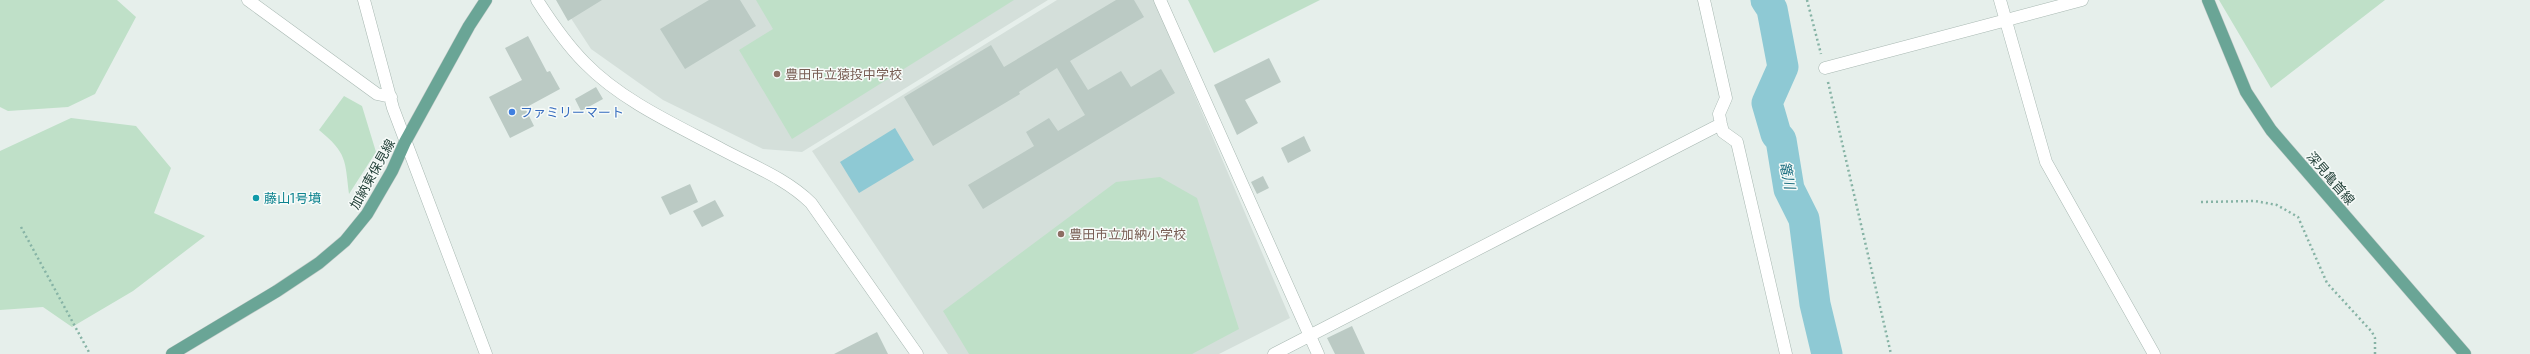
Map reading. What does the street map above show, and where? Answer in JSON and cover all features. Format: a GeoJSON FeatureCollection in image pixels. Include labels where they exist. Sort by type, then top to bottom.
{"type":"FeatureCollection","features":[{"type":"Feature","properties":{"kind":"main road","name":"加納東保見線"},"geometry":{"type":"LineString","coordinates":[[172,354],[277,291],[319,263],[345,241],[367,214],[392,171],[406,142],[469,26],[486,0]]}},
{"type":"Feature","properties":{"kind":"main road","name":"深見亀首線"},"geometry":{"type":"LineString","coordinates":[[2208,0],[2246,92],[2271,130],[2465,354]]}},
{"type":"Feature","properties":{"kind":"street"},"geometry":{"type":"LineString","coordinates":[[248,0],[377,94],[391,98]]}},
{"type":"Feature","properties":{"kind":"street"},"geometry":{"type":"LineString","coordinates":[[364,0],[391,98],[406,142],[486,354]]}},
{"type":"Feature","properties":{"kind":"street"},"geometry":{"type":"LineString","coordinates":[[536,0],[555,28],[585,64],[621,92],[662,117],[779,178],[812,203],[917,354]]}},
{"type":"Feature","properties":{"kind":"street"},"geometry":{"type":"LineString","coordinates":[[1160,0],[1318,354]]}},
{"type":"Feature","properties":{"kind":"street"},"geometry":{"type":"LineString","coordinates":[[1704,0],[1726,98],[1719,114],[1720,124],[1723,132],[1737,142],[1786,354]]}},
{"type":"Feature","properties":{"kind":"street"},"geometry":{"type":"LineString","coordinates":[[2000,0],[2046,162],[2154,354]]}},
{"type":"Feature","properties":{"kind":"street"},"geometry":{"type":"LineString","coordinates":[[1825,68],[2006,22],[2082,0]]}},
{"type":"Feature","properties":{"kind":"street"},"geometry":{"type":"LineString","coordinates":[[1274,354],[1720,124]]}},
{"type":"Feature","properties":{"kind":"path"},"geometry":{"type":"LineString","coordinates":[[1807,0],[1825,68],[1891,354]]}},
{"type":"Feature","properties":{"kind":"path"},"geometry":{"type":"LineString","coordinates":[[2201,202],[2255,201],[2277,205],[2298,217],[2327,282],[2372,332],[2375,338],[2374,354]]}},
{"type":"Feature","properties":{"kind":"path"},"geometry":{"type":"LineString","coordinates":[[21,227],[90,354]]}},
{"type":"Feature","properties":{"kind":"shaded area","name":"豊田市立猿投中学校"},"geometry":{"type":"Polygon","coordinates":[[[559,0],[1048,0],[802,152],[763,149],[663,100],[591,49],[559,0]]]}},
{"type":"Feature","properties":{"kind":"shaded area","name":"豊田市立加納小学校"},"geometry":{"type":"Polygon","coordinates":[[[1057,0],[1154,0],[1290,318],[1219,354],[948,354],[812,151],[1057,0]]]}},
{"type":"Feature","properties":{"kind":"green space"},"geometry":{"type":"Polygon","coordinates":[[[0,0],[117,0],[136,17],[95,94],[68,107],[8,111],[0,107],[0,0]]]}},
{"type":"Feature","properties":{"kind":"green space"},"geometry":{"type":"Polygon","coordinates":[[[756,0],[1014,0],[792,139],[739,50],[773,29],[756,0]]]}},
{"type":"Feature","properties":{"kind":"green space"},"geometry":{"type":"Polygon","coordinates":[[[1188,0],[1320,0],[1214,53],[1188,0]]]}},
{"type":"Feature","properties":{"kind":"green space"},"geometry":{"type":"Polygon","coordinates":[[[2219,0],[2385,0],[2271,88],[2219,0]]]}},
{"type":"Feature","properties":{"kind":"green space"},"geometry":{"type":"Polygon","coordinates":[[[344,96],[362,106],[376,152],[349,194],[347,173],[340,151],[319,130],[344,96]]]}},
{"type":"Feature","properties":{"kind":"green space"},"geometry":{"type":"Polygon","coordinates":[[[71,118],[136,126],[171,168],[154,213],[205,236],[133,291],[72,327],[43,307],[0,310],[0,151],[71,118]]]}},
{"type":"Feature","properties":{"kind":"green space"},"geometry":{"type":"Polygon","coordinates":[[[1160,177],[1197,198],[1239,329],[1192,354],[969,354],[943,311],[1116,182],[1160,177]]]}},
{"type":"Feature","properties":{"kind":"water"},"geometry":{"type":"Polygon","coordinates":[[[895,128],[914,160],[859,193],[840,162],[895,128]]]}},
{"type":"Feature","properties":{"kind":"building"},"geometry":{"type":"Polygon","coordinates":[[[556,0],[602,0],[568,21],[556,0]]]}},
{"type":"Feature","properties":{"kind":"building"},"geometry":{"type":"Polygon","coordinates":[[[709,0],[740,0],[756,26],[685,69],[660,29],[709,0]]]}},
{"type":"Feature","properties":{"kind":"building"},"geometry":{"type":"Polygon","coordinates":[[[1116,0],[1134,0],[1144,17],[1070,61],[1088,90],[1121,71],[1131,87],[1161,69],[1175,93],[983,209],[968,185],[1034,146],[1026,132],[1049,118],[1058,131],[1085,115],[1057,68],[1019,92],[1020,94],[933,146],[904,97],[991,45],[1004,67],[1116,0]]]}},
{"type":"Feature","properties":{"kind":"building"},"geometry":{"type":"Polygon","coordinates":[[[528,36],[547,72],[550,71],[560,89],[525,108],[534,126],[510,138],[489,97],[522,80],[505,48],[528,36]]]}},
{"type":"Feature","properties":{"kind":"building"},"geometry":{"type":"Polygon","coordinates":[[[1269,58],[1281,82],[1245,100],[1258,123],[1237,135],[1214,85],[1269,58]]]}},
{"type":"Feature","properties":{"kind":"building"},"geometry":{"type":"Polygon","coordinates":[[[596,87],[603,99],[581,111],[575,99],[596,87]]]}},
{"type":"Feature","properties":{"kind":"building"},"geometry":{"type":"Polygon","coordinates":[[[1304,136],[1311,151],[1288,163],[1281,148],[1304,136]]]}},
{"type":"Feature","properties":{"kind":"building"},"geometry":{"type":"Polygon","coordinates":[[[1263,176],[1269,188],[1257,194],[1251,182],[1263,176]]]}},
{"type":"Feature","properties":{"kind":"building"},"geometry":{"type":"Polygon","coordinates":[[[690,184],[698,202],[670,215],[661,197],[690,184]]]}},
{"type":"Feature","properties":{"kind":"building"},"geometry":{"type":"Polygon","coordinates":[[[715,200],[724,216],[702,227],[693,211],[715,200]]]}},
{"type":"Feature","properties":{"kind":"building"},"geometry":{"type":"Polygon","coordinates":[[[1352,326],[1365,354],[1335,354],[1327,338],[1352,326]]]}},
{"type":"Feature","properties":{"kind":"building"},"geometry":{"type":"Polygon","coordinates":[[[877,332],[888,354],[834,354],[877,332]]]}},
{"type":"Feature","properties":{"kind":"waterway","name":"篭川"},"geometry":{"type":"LineString","coordinates":[[1766,0],[1772,9],[1783,67],[1767,103],[1776,134],[1781,140],[1789,189],[1804,219],[1815,304],[1827,354]]}},
{"type":"Feature","properties":{"kind":"place","name":"豊田市立猿投中学校"},"geometry":{"type":"Point","coordinates":[777,74]}},
{"type":"Feature","properties":{"kind":"place","name":"ファミリーマート"},"geometry":{"type":"Point","coordinates":[512,112]}},
{"type":"Feature","properties":{"kind":"place","name":"藤山1号墳"},"geometry":{"type":"Point","coordinates":[256,198]}},
{"type":"Feature","properties":{"kind":"place","name":"豊田市立加納小学校"},"geometry":{"type":"Point","coordinates":[1061,234]}}]}
